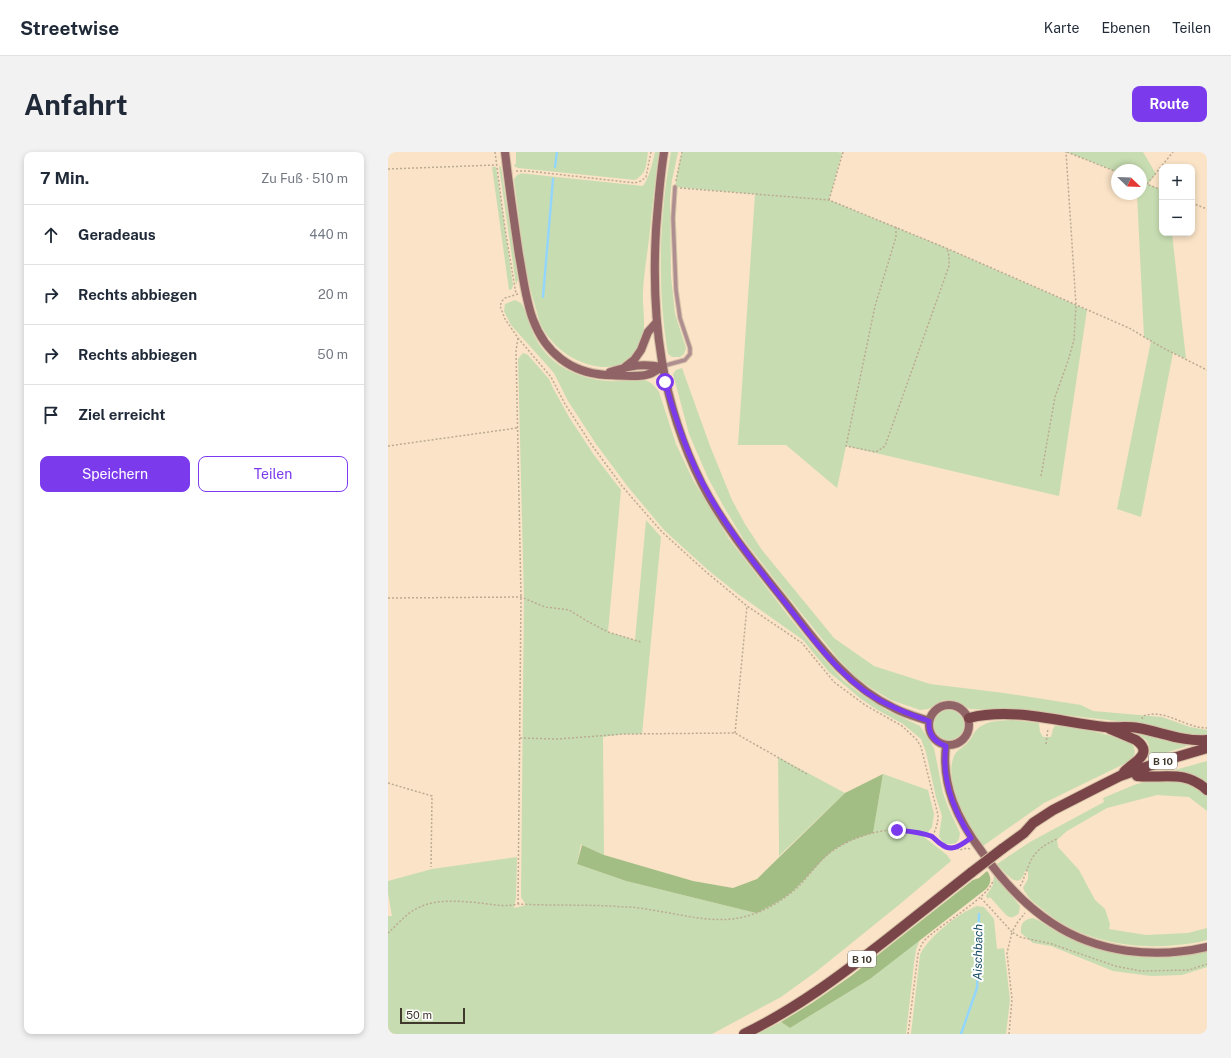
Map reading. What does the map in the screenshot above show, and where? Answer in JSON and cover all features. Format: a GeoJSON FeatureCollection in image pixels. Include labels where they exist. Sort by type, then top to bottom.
{"type":"FeatureCollection","features":[{"type":"Feature","properties":{"kind":"main road"},"geometry":{"type":"LineString","coordinates":[[505,152],[529,311],[540,335],[550,350],[569,365],[581,370],[604,374],[648,375],[662,367]]}},
{"type":"Feature","properties":{"kind":"main road"},"geometry":{"type":"LineString","coordinates":[[664,152],[656,239],[656,323],[662,367],[670,399],[677,422],[702,484],[740,543],[761,572],[825,653],[844,674],[861,688],[886,704],[929,721]]}},
{"type":"Feature","properties":{"kind":"main road"},"geometry":{"type":"LineString","coordinates":[[625,368],[642,350],[648,332],[656,323]]}},
{"type":"Feature","properties":{"kind":"main road"},"geometry":{"type":"LineString","coordinates":[[604,374],[647,364],[662,367]]}},
{"type":"Feature","properties":{"kind":"main road"},"geometry":{"type":"LineString","coordinates":[[948,705],[958,707],[963,710],[968,718],[970,723],[968,732],[963,740],[955,745],[946,746],[936,741],[932,737],[929,721],[938,708],[948,705]]}},
{"type":"Feature","properties":{"kind":"main road"},"geometry":{"type":"LineString","coordinates":[[968,718],[997,714],[1021,715],[1107,727],[1140,728],[1170,737],[1189,740],[1207,740]]}},
{"type":"Feature","properties":{"kind":"main road"},"geometry":{"type":"LineString","coordinates":[[1107,727],[1140,742],[1143,748],[1144,753],[1137,762],[1128,767],[1120,776]]}},
{"type":"Feature","properties":{"kind":"main road"},"geometry":{"type":"LineString","coordinates":[[946,746],[945,767],[950,793],[962,823],[971,838],[1015,892],[1053,924],[1078,937],[1114,949],[1136,952],[1176,953],[1207,947]]}},
{"type":"Feature","properties":{"kind":"main road","name":"B 10"},"geometry":{"type":"LineString","coordinates":[[744,1034],[785,1012],[821,989],[1024,833],[1033,823],[1053,810],[1120,776],[1163,760],[1207,748]]}},
{"type":"Feature","properties":{"kind":"main road","name":"B 10"},"geometry":{"type":"LineString","coordinates":[[1024,833],[1035,829],[1101,792],[1137,776],[1207,754]]}},
{"type":"Feature","properties":{"kind":"main road"},"geometry":{"type":"LineString","coordinates":[[1137,776],[1150,777],[1172,775],[1196,782],[1207,790]]}},
{"type":"Feature","properties":{"kind":"lane"},"geometry":{"type":"LineString","coordinates":[[662,367],[685,360],[690,354],[690,348],[680,318],[676,290],[672,218],[675,188]]}},
{"type":"Feature","properties":{"kind":"path"},"geometry":{"type":"LineString","coordinates":[[388,169],[507,168],[635,183],[642,181],[646,177],[651,152]]}},
{"type":"Feature","properties":{"kind":"path"},"geometry":{"type":"LineString","coordinates":[[682,152],[675,188],[829,200],[946,248],[1128,328],[1163,348],[1207,370]]}},
{"type":"Feature","properties":{"kind":"path"},"geometry":{"type":"LineString","coordinates":[[829,200],[843,152]]}},
{"type":"Feature","properties":{"kind":"path"},"geometry":{"type":"LineString","coordinates":[[1041,476],[1055,397],[1074,340],[1076,305],[1066,152],[1111,170]]}},
{"type":"Feature","properties":{"kind":"path"},"geometry":{"type":"LineString","coordinates":[[1159,189],[1147,184],[1173,152]]}},
{"type":"Feature","properties":{"kind":"path"},"geometry":{"type":"LineString","coordinates":[[1195,203],[1207,209]]}},
{"type":"Feature","properties":{"kind":"path"},"geometry":{"type":"LineString","coordinates":[[896,227],[896,237],[875,306],[846,446],[876,452],[885,446],[949,266],[949,256],[946,248]]}},
{"type":"Feature","properties":{"kind":"path"},"geometry":{"type":"LineString","coordinates":[[526,294],[516,294],[505,298],[502,301],[500,306],[505,319],[518,338],[551,377],[591,444],[622,486],[647,515],[662,532],[700,567],[747,606],[802,643],[834,682],[865,705],[902,726],[917,740],[925,759],[938,815],[936,830],[932,836]]}},
{"type":"Feature","properties":{"kind":"path"},"geometry":{"type":"LineString","coordinates":[[518,338],[516,350],[521,597],[518,904]]}},
{"type":"Feature","properties":{"kind":"path"},"geometry":{"type":"LineString","coordinates":[[388,446],[517,428]]}},
{"type":"Feature","properties":{"kind":"path"},"geometry":{"type":"LineString","coordinates":[[388,598],[521,597],[545,607],[569,610],[608,632],[641,642]]}},
{"type":"Feature","properties":{"kind":"path"},"geometry":{"type":"LineString","coordinates":[[735,732],[747,606]]}},
{"type":"Feature","properties":{"kind":"path"},"geometry":{"type":"LineString","coordinates":[[1140,728],[1142,716],[1150,714],[1161,714],[1189,724],[1207,728]]}},
{"type":"Feature","properties":{"kind":"path"},"geometry":{"type":"LineString","coordinates":[[1046,744],[1050,719]]}},
{"type":"Feature","properties":{"kind":"path"},"geometry":{"type":"LineString","coordinates":[[520,738],[557,739],[624,734],[735,732],[808,774]]}},
{"type":"Feature","properties":{"kind":"path"},"geometry":{"type":"LineString","coordinates":[[388,783],[432,796],[431,867]]}},
{"type":"Feature","properties":{"kind":"path"},"geometry":{"type":"LineString","coordinates":[[388,933],[413,911],[426,904],[442,901],[462,901],[508,906],[518,904],[623,907],[652,910],[697,919],[725,920],[740,918],[756,913],[780,901],[797,887],[826,856],[851,840],[873,833],[897,830],[932,836],[942,846],[951,849],[956,848],[971,838]]}},
{"type":"Feature","properties":{"kind":"path"},"geometry":{"type":"LineString","coordinates":[[1015,892],[1022,883],[1030,860],[1036,852],[1057,839]]}},
{"type":"Feature","properties":{"kind":"path"},"geometry":{"type":"LineString","coordinates":[[908,1034],[918,954],[921,945],[926,938],[981,898],[1012,932],[1020,937],[1052,944],[1115,966],[1141,971],[1189,970],[1207,964]]}},
{"type":"Feature","properties":{"kind":"path"},"geometry":{"type":"LineString","coordinates":[[1009,1034],[1012,999],[1007,953],[1012,932],[1017,922],[1030,906]]}},
{"type":"Feature","properties":{"kind":"green space"},"geometry":{"type":"Polygon","coordinates":[[[516,152],[648,152],[644,171],[635,180],[518,168],[514,166],[516,163],[516,152]]]}},
{"type":"Feature","properties":{"kind":"green space"},"geometry":{"type":"Polygon","coordinates":[[[655,152],[659,152],[643,284],[644,326],[642,340],[632,357],[618,365],[601,367],[583,363],[560,349],[548,337],[540,324],[525,262],[514,180],[518,175],[523,174],[643,186],[652,166],[655,152]]]}},
{"type":"Feature","properties":{"kind":"green space"},"geometry":{"type":"Polygon","coordinates":[[[671,152],[678,152],[670,198],[671,276],[675,314],[686,348],[684,354],[680,357],[672,357],[668,354],[662,304],[662,228],[671,152]]]}},
{"type":"Feature","properties":{"kind":"green space"},"geometry":{"type":"Polygon","coordinates":[[[682,152],[842,153],[829,200],[946,248],[1087,310],[1059,496],[846,446],[837,488],[786,445],[738,445],[755,194],[675,187],[682,152]]]}},
{"type":"Feature","properties":{"kind":"green space"},"geometry":{"type":"Polygon","coordinates":[[[1067,152],[1143,152],[1156,174],[1148,184],[1159,189],[1159,236],[1172,236],[1186,359],[1173,353],[1141,517],[1117,509],[1151,341],[1144,337],[1137,200],[1147,200],[1147,164],[1111,164],[1111,170],[1067,152]]]}},
{"type":"Feature","properties":{"kind":"green space"},"geometry":{"type":"Polygon","coordinates":[[[499,166],[501,167],[518,279],[516,285],[499,166]]]}},
{"type":"Feature","properties":{"kind":"green space"},"geometry":{"type":"Polygon","coordinates":[[[492,167],[496,167],[513,285],[512,289],[509,290],[492,167]]]}},
{"type":"Feature","properties":{"kind":"green space"},"geometry":{"type":"Polygon","coordinates":[[[515,300],[523,306],[533,334],[541,347],[556,363],[576,374],[597,380],[645,380],[656,388],[659,392],[676,444],[693,480],[729,539],[790,618],[814,648],[843,680],[858,692],[886,710],[920,726],[934,748],[943,793],[960,833],[959,839],[956,843],[946,844],[939,836],[942,816],[936,797],[926,752],[921,739],[903,724],[861,699],[829,672],[803,640],[738,594],[708,570],[665,531],[628,487],[596,444],[568,401],[554,373],[511,325],[504,311],[505,304],[515,300]]]}},
{"type":"Feature","properties":{"kind":"green space"},"geometry":{"type":"Polygon","coordinates":[[[523,353],[528,355],[549,379],[569,417],[594,455],[621,490],[608,632],[635,640],[646,520],[661,537],[642,734],[624,734],[603,737],[604,855],[581,844],[577,864],[626,881],[756,913],[788,895],[823,859],[835,849],[849,841],[873,833],[883,774],[928,790],[934,814],[932,827],[924,837],[947,855],[951,861],[817,971],[781,997],[712,1034],[388,1034],[388,916],[392,916],[388,893],[388,881],[432,869],[517,857],[516,897],[514,908],[526,905],[521,897],[524,598],[518,359],[523,353]]]}},
{"type":"Feature","properties":{"kind":"green space"},"geometry":{"type":"Polygon","coordinates":[[[682,368],[710,446],[732,500],[745,524],[762,550],[834,638],[874,666],[930,684],[1004,693],[1081,705],[1093,711],[1162,717],[1190,727],[1207,730],[1207,736],[1193,736],[1134,723],[1022,710],[970,709],[958,702],[944,700],[928,709],[920,710],[891,700],[871,688],[856,677],[840,661],[744,540],[725,509],[708,478],[689,434],[673,374],[676,370],[682,368]]]}},
{"type":"Feature","properties":{"kind":"green space"},"geometry":{"type":"Polygon","coordinates":[[[949,710],[960,714],[964,725],[960,736],[949,740],[938,736],[934,725],[938,714],[949,710]]]}},
{"type":"Feature","properties":{"kind":"green space"},"geometry":{"type":"Polygon","coordinates":[[[1012,720],[1039,723],[1040,732],[1043,737],[1051,737],[1055,726],[1064,726],[1100,733],[1132,743],[1135,752],[1126,763],[1044,803],[983,846],[964,815],[954,790],[951,766],[955,754],[967,743],[978,729],[986,723],[1012,720]]]}},
{"type":"Feature","properties":{"kind":"green space"},"geometry":{"type":"Polygon","coordinates":[[[1133,731],[1190,745],[1150,758],[1147,741],[1133,731]]]}},
{"type":"Feature","properties":{"kind":"green space"},"geometry":{"type":"Polygon","coordinates":[[[778,757],[845,793],[779,856],[779,844],[778,757]]]}},
{"type":"Feature","properties":{"kind":"green space"},"geometry":{"type":"Polygon","coordinates":[[[1207,761],[1207,784],[1175,771],[1175,770],[1207,761]]]}},
{"type":"Feature","properties":{"kind":"green space"},"geometry":{"type":"Polygon","coordinates":[[[883,774],[873,833],[850,841],[835,849],[823,859],[788,895],[756,913],[626,881],[577,864],[582,845],[604,855],[693,881],[733,888],[757,879],[845,793],[883,774]]]}},
{"type":"Feature","properties":{"kind":"green space"},"geometry":{"type":"Polygon","coordinates":[[[1148,781],[1183,781],[1203,792],[1207,796],[1207,811],[1189,797],[1157,795],[1107,808],[1067,831],[1057,840],[1058,847],[1079,870],[1095,900],[1105,909],[1110,924],[1109,929],[1146,935],[1188,933],[1207,928],[1207,940],[1177,945],[1141,946],[1123,944],[1087,935],[1055,919],[1030,899],[1023,888],[1028,879],[1028,872],[1025,871],[1022,877],[1016,881],[1008,876],[997,864],[1030,842],[1104,802],[1103,798],[1134,785],[1148,781]]]}},
{"type":"Feature","properties":{"kind":"green space"},"geometry":{"type":"Polygon","coordinates":[[[987,871],[990,876],[990,880],[986,889],[870,979],[790,1028],[781,1022],[851,976],[973,880],[979,878],[987,871]]]}},
{"type":"Feature","properties":{"kind":"green space"},"geometry":{"type":"Polygon","coordinates":[[[994,875],[1020,906],[1019,913],[1014,916],[1010,917],[1006,915],[990,897],[988,899],[986,896],[993,885],[994,875]]]}},
{"type":"Feature","properties":{"kind":"green space"},"geometry":{"type":"Polygon","coordinates":[[[977,906],[984,907],[994,919],[997,949],[1004,948],[1010,1000],[1006,1034],[911,1034],[920,955],[930,941],[945,926],[977,906]]]}},
{"type":"Feature","properties":{"kind":"green space"},"geometry":{"type":"Polygon","coordinates":[[[1033,918],[1065,936],[1100,949],[1117,953],[1134,956],[1170,957],[1207,950],[1207,967],[1182,975],[1151,976],[1113,971],[1051,946],[1033,943],[1021,933],[1021,930],[1023,922],[1033,918]]]}},
{"type":"Feature","properties":{"kind":"green space"},"geometry":{"type":"Polygon","coordinates":[[[920,939],[916,950],[914,963],[906,1034],[757,1034],[781,1022],[790,1028],[870,979],[920,939]]]}},
{"type":"Feature","properties":{"kind":"waterway"},"geometry":{"type":"LineString","coordinates":[[555,167],[557,152]]}},
{"type":"Feature","properties":{"kind":"waterway"},"geometry":{"type":"LineString","coordinates":[[543,297],[553,179]]}},
{"type":"Feature","properties":{"kind":"waterway","name":"Aischbach"},"geometry":{"type":"LineString","coordinates":[[961,1034],[977,988],[979,914]]}},
{"type":"Feature","properties":{"kind":"route"},"geometry":{"type":"LineString","coordinates":[[665,382],[684,440],[702,484],[740,543],[765,577],[825,653],[844,674],[861,688],[886,704],[929,721],[932,737],[940,744],[946,746],[945,767],[950,793],[954,807],[971,838],[956,848],[951,849],[942,846],[932,836],[897,830]]}}]}
